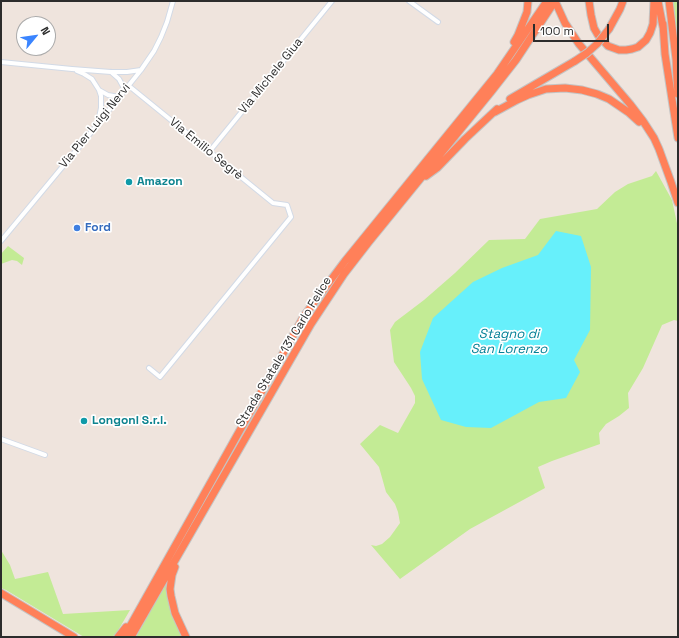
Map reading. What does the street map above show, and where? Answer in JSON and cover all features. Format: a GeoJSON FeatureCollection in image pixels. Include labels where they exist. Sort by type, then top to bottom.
{"type":"FeatureCollection","features":[{"type":"Feature","properties":{"kind":"highway"},"geometry":{"type":"LineString","coordinates":[[424,163],[439,137],[476,93],[514,43],[527,12],[528,1]]}},
{"type":"Feature","properties":{"kind":"highway","name":"Strada Statale 131 Carlo Felice"},"geometry":{"type":"LineString","coordinates":[[124,637],[304,316],[345,261],[497,74],[546,1]]}},
{"type":"Feature","properties":{"kind":"highway"},"geometry":{"type":"LineString","coordinates":[[555,1],[565,23],[579,44],[630,104],[654,138],[678,203]]}},
{"type":"Feature","properties":{"kind":"highway","name":"Strada Statale 131 Carlo Felice"},"geometry":{"type":"LineString","coordinates":[[131,637],[310,324],[344,274],[368,243],[516,60],[555,1]]}},
{"type":"Feature","properties":{"kind":"highway"},"geometry":{"type":"LineString","coordinates":[[589,1],[594,28],[601,39],[608,46],[620,50],[626,50],[638,47],[646,40],[650,33],[653,24],[654,1]]}},
{"type":"Feature","properties":{"kind":"highway"},"geometry":{"type":"LineString","coordinates":[[417,182],[437,168],[464,139],[502,104],[587,53],[597,44],[609,29],[623,1]]}},
{"type":"Feature","properties":{"kind":"highway"},"geometry":{"type":"LineString","coordinates":[[658,1],[678,94]]}},
{"type":"Feature","properties":{"kind":"highway"},"geometry":{"type":"LineString","coordinates":[[669,1],[676,59],[676,80]]}},
{"type":"Feature","properties":{"kind":"highway"},"geometry":{"type":"LineString","coordinates":[[663,24],[678,138]]}},
{"type":"Feature","properties":{"kind":"highway"},"geometry":{"type":"LineString","coordinates":[[495,112],[522,98],[546,89],[565,88],[597,94],[616,103],[634,117],[646,131],[663,161]]}},
{"type":"Feature","properties":{"kind":"highway"},"geometry":{"type":"LineString","coordinates":[[185,542],[186,547],[175,567],[170,589],[175,612],[186,637]]}},
{"type":"Feature","properties":{"kind":"highway"},"geometry":{"type":"LineString","coordinates":[[2,594],[74,637]]}},
{"type":"Feature","properties":{"kind":"highway"},"geometry":{"type":"LineString","coordinates":[[118,637],[136,616]]}},
{"type":"Feature","properties":{"kind":"street","name":"Via Pier Luigi Nervi"},"geometry":{"type":"LineString","coordinates":[[1,241],[141,70],[154,51],[161,37],[173,1]]}},
{"type":"Feature","properties":{"kind":"street","name":"Via Michele Giua"},"geometry":{"type":"LineString","coordinates":[[209,152],[332,1]]}},
{"type":"Feature","properties":{"kind":"street"},"geometry":{"type":"LineString","coordinates":[[409,1],[438,22]]}},
{"type":"Feature","properties":{"kind":"street"},"geometry":{"type":"LineString","coordinates":[[1,62],[72,70],[127,72],[141,70]]}},
{"type":"Feature","properties":{"kind":"street"},"geometry":{"type":"LineString","coordinates":[[72,70],[84,74],[92,79],[99,90],[101,96],[101,108],[98,123]]}},
{"type":"Feature","properties":{"kind":"street"},"geometry":{"type":"LineString","coordinates":[[111,72],[119,79],[125,90]]}},
{"type":"Feature","properties":{"kind":"street","name":"Via Emilio Segrè"},"geometry":{"type":"LineString","coordinates":[[129,86],[273,203],[287,205],[291,217],[160,377],[149,368]]}},
{"type":"Feature","properties":{"kind":"street"},"geometry":{"type":"LineString","coordinates":[[99,90],[119,97]]}},
{"type":"Feature","properties":{"kind":"street"},"geometry":{"type":"LineString","coordinates":[[1,439],[45,455]]}},
{"type":"Feature","properties":{"kind":"green space"},"geometry":{"type":"Polygon","coordinates":[[[673,1],[677,1],[678,7],[678,42],[673,1]]]}},
{"type":"Feature","properties":{"kind":"green space"},"geometry":{"type":"Polygon","coordinates":[[[656,171],[672,200],[678,228],[678,321],[674,320],[662,325],[643,368],[628,393],[629,408],[606,424],[599,433],[600,444],[538,467],[545,488],[470,529],[400,579],[371,545],[376,546],[382,544],[390,537],[400,523],[395,504],[386,492],[379,467],[360,444],[380,425],[398,433],[415,403],[415,396],[411,388],[394,362],[390,330],[395,322],[424,300],[455,273],[489,240],[525,239],[540,219],[597,209],[615,192],[628,184],[652,176],[656,171]]]}},
{"type":"Feature","properties":{"kind":"green space"},"geometry":{"type":"Polygon","coordinates":[[[8,246],[24,258],[22,265],[17,261],[12,260],[1,264],[1,254],[8,246]]]}},
{"type":"Feature","properties":{"kind":"green space"},"geometry":{"type":"Polygon","coordinates":[[[1,550],[10,565],[15,579],[48,572],[63,614],[130,610],[116,634],[112,637],[84,637],[1,588],[1,550]]]}},
{"type":"Feature","properties":{"kind":"green space"},"geometry":{"type":"Polygon","coordinates":[[[168,579],[182,637],[136,637],[168,579]]]}},
{"type":"Feature","properties":{"kind":"water","name":"Stagno di San Lorenzo"},"geometry":{"type":"Polygon","coordinates":[[[556,231],[581,236],[591,267],[590,330],[574,360],[580,372],[566,398],[539,402],[491,428],[466,427],[441,420],[422,379],[420,352],[433,318],[473,282],[502,268],[538,255],[556,231]]]}},
{"type":"Feature","properties":{"kind":"place","name":"Amazon"},"geometry":{"type":"Point","coordinates":[129,182]}},
{"type":"Feature","properties":{"kind":"place","name":"Ford"},"geometry":{"type":"Point","coordinates":[77,228]}},
{"type":"Feature","properties":{"kind":"place","name":"Longoni S.r.l."},"geometry":{"type":"Point","coordinates":[84,421]}}]}
